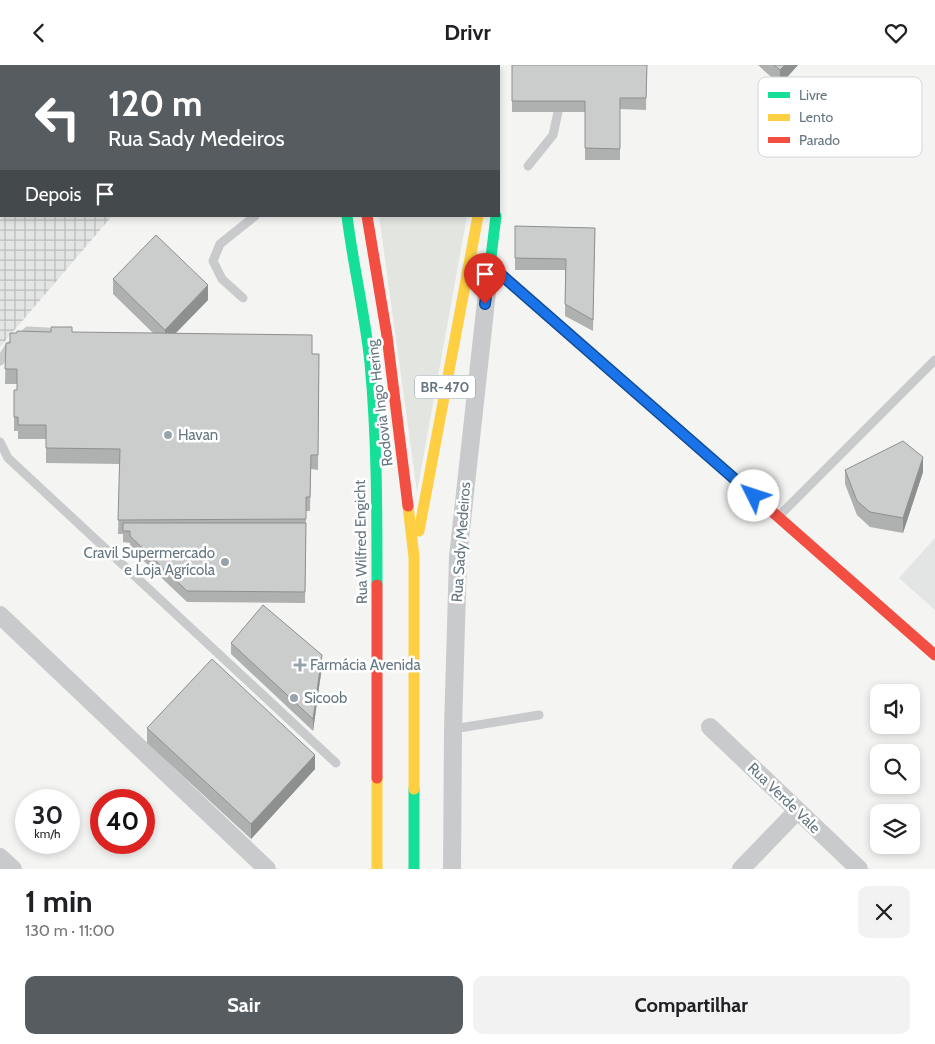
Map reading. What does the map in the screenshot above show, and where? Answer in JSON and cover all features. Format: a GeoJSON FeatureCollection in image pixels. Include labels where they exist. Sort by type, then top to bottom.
{"type":"FeatureCollection","features":[{"type":"Feature","properties":{"kind":"main road","name":"Rua Wilfred Engicht"},"geometry":{"type":"LineString","coordinates":[[346,217],[364,315],[373,407],[378,661],[377,869]]}},
{"type":"Feature","properties":{"kind":"main road","name":"Rodovia Ingo Hering"},"geometry":{"type":"LineString","coordinates":[[366,217],[387,336],[414,557],[414,869]]}},
{"type":"Feature","properties":{"kind":"main road","name":"Rodovia Ingo Hering"},"geometry":{"type":"LineString","coordinates":[[414,557],[478,217]]}},
{"type":"Feature","properties":{"kind":"main road","name":"Rua Sady Medeiros"},"geometry":{"type":"LineString","coordinates":[[490,265],[496,217]]}},
{"type":"Feature","properties":{"kind":"main road"},"geometry":{"type":"LineString","coordinates":[[490,265],[935,655]]}},
{"type":"Feature","properties":{"kind":"street","name":"Rua Sady Medeiros"},"geometry":{"type":"LineString","coordinates":[[452,869],[453,729],[458,557],[490,265]]}},
{"type":"Feature","properties":{"kind":"street"},"geometry":{"type":"LineString","coordinates":[[0,615],[267,869]]}},
{"type":"Feature","properties":{"kind":"street","name":"Rua Verde Vale"},"geometry":{"type":"LineString","coordinates":[[710,727],[859,869]]}},
{"type":"Feature","properties":{"kind":"street"},"geometry":{"type":"LineString","coordinates":[[741,869],[797,811]]}},
{"type":"Feature","properties":{"kind":"street"},"geometry":{"type":"LineString","coordinates":[[0,857],[13,869]]}},
{"type":"Feature","properties":{"kind":"lane"},"geometry":{"type":"LineString","coordinates":[[528,167],[553,135],[558,112]]}},
{"type":"Feature","properties":{"kind":"lane"},"geometry":{"type":"LineString","coordinates":[[243,298],[222,279],[213,261],[220,244],[254,217]]}},
{"type":"Feature","properties":{"kind":"lane"},"geometry":{"type":"LineString","coordinates":[[0,361],[9,347],[28,331],[54,333]]}},
{"type":"Feature","properties":{"kind":"lane"},"geometry":{"type":"LineString","coordinates":[[778,517],[935,360]]}},
{"type":"Feature","properties":{"kind":"lane"},"geometry":{"type":"LineString","coordinates":[[0,442],[8,458],[336,763]]}},
{"type":"Feature","properties":{"kind":"lane"},"geometry":{"type":"LineString","coordinates":[[453,729],[539,715]]}},
{"type":"Feature","properties":{"kind":"shaded area"},"geometry":{"type":"Polygon","coordinates":[[[0,217],[111,217],[0,347],[0,217]]]}},
{"type":"Feature","properties":{"kind":"shaded area"},"geometry":{"type":"Polygon","coordinates":[[[379,217],[467,217],[417,492],[379,217]]]}},
{"type":"Feature","properties":{"kind":"shaded area"},"geometry":{"type":"Polygon","coordinates":[[[935,538],[935,610],[899,578],[935,538]]]}},
{"type":"Feature","properties":{"kind":"building"},"geometry":{"type":"Polygon","coordinates":[[[512,65],[647,65],[646,98],[620,98],[620,149],[585,148],[585,101],[512,101],[512,65]]]}},
{"type":"Feature","properties":{"kind":"building"},"geometry":{"type":"Polygon","coordinates":[[[774,65],[785,65],[780,70],[774,65]]]}},
{"type":"Feature","properties":{"kind":"building"},"geometry":{"type":"Polygon","coordinates":[[[515,226],[595,228],[593,320],[565,304],[566,259],[515,258],[515,226]]]}},
{"type":"Feature","properties":{"kind":"building"},"geometry":{"type":"Polygon","coordinates":[[[156,235],[208,285],[165,330],[113,279],[156,235]]]}},
{"type":"Feature","properties":{"kind":"building","name":"Havan"},"geometry":{"type":"Polygon","coordinates":[[[51,327],[72,327],[72,332],[312,335],[312,354],[319,354],[318,455],[311,455],[310,497],[306,497],[306,519],[118,520],[120,449],[46,448],[46,425],[18,425],[18,417],[14,417],[14,390],[17,390],[17,369],[5,369],[6,343],[10,343],[10,333],[17,333],[17,331],[51,332],[51,327]]]}},
{"type":"Feature","properties":{"kind":"building"},"geometry":{"type":"Polygon","coordinates":[[[903,441],[923,457],[903,518],[870,512],[857,501],[845,470],[903,441]]]}},
{"type":"Feature","properties":{"kind":"building","name":"Cravil Supermercado e Loja Agrícola"},"geometry":{"type":"Polygon","coordinates":[[[123,523],[306,523],[305,592],[187,591],[130,536],[130,531],[123,531],[123,523]]]}},
{"type":"Feature","properties":{"kind":"building"},"geometry":{"type":"Polygon","coordinates":[[[263,605],[322,655],[313,719],[231,643],[263,605]]]}},
{"type":"Feature","properties":{"kind":"building"},"geometry":{"type":"Polygon","coordinates":[[[212,659],[315,755],[251,824],[147,728],[212,659]]]}},
{"type":"Feature","properties":{"kind":"traffic: fast"},"geometry":{"type":"LineString","coordinates":[[347,217],[370,363],[376,474],[377,585]]}},
{"type":"Feature","properties":{"kind":"traffic: fast"},"geometry":{"type":"LineString","coordinates":[[496,217],[490,265],[767,507]]}},
{"type":"Feature","properties":{"kind":"traffic: fast"},"geometry":{"type":"LineString","coordinates":[[414,789],[414,869]]}},
{"type":"Feature","properties":{"kind":"traffic: slow"},"geometry":{"type":"LineString","coordinates":[[419,531],[478,217]]}},
{"type":"Feature","properties":{"kind":"traffic: slow"},"geometry":{"type":"LineString","coordinates":[[408,506],[414,557],[414,789]]}},
{"type":"Feature","properties":{"kind":"traffic: slow"},"geometry":{"type":"LineString","coordinates":[[377,778],[377,869]]}},
{"type":"Feature","properties":{"kind":"traffic: jam"},"geometry":{"type":"LineString","coordinates":[[367,217],[387,336],[408,506]]}},
{"type":"Feature","properties":{"kind":"traffic: jam"},"geometry":{"type":"LineString","coordinates":[[767,507],[935,655]]}},
{"type":"Feature","properties":{"kind":"traffic: jam"},"geometry":{"type":"LineString","coordinates":[[377,585],[377,778]]}},
{"type":"Feature","properties":{"kind":"place","name":"Havan"},"geometry":{"type":"Point","coordinates":[168,435]}},
{"type":"Feature","properties":{"kind":"place","name":"Cravil Supermercado e Loja Agrícola"},"geometry":{"type":"Point","coordinates":[225,562]}},
{"type":"Feature","properties":{"kind":"place","name":"Farmácia Avenida"},"geometry":{"type":"Point","coordinates":[300,665]}},
{"type":"Feature","properties":{"kind":"place","name":"Sicoob"},"geometry":{"type":"Point","coordinates":[294,698]}},
{"type":"Feature","properties":{"kind":"route"},"geometry":{"type":"LineString","coordinates":[[485,304],[490,265],[754,496]]}}]}
